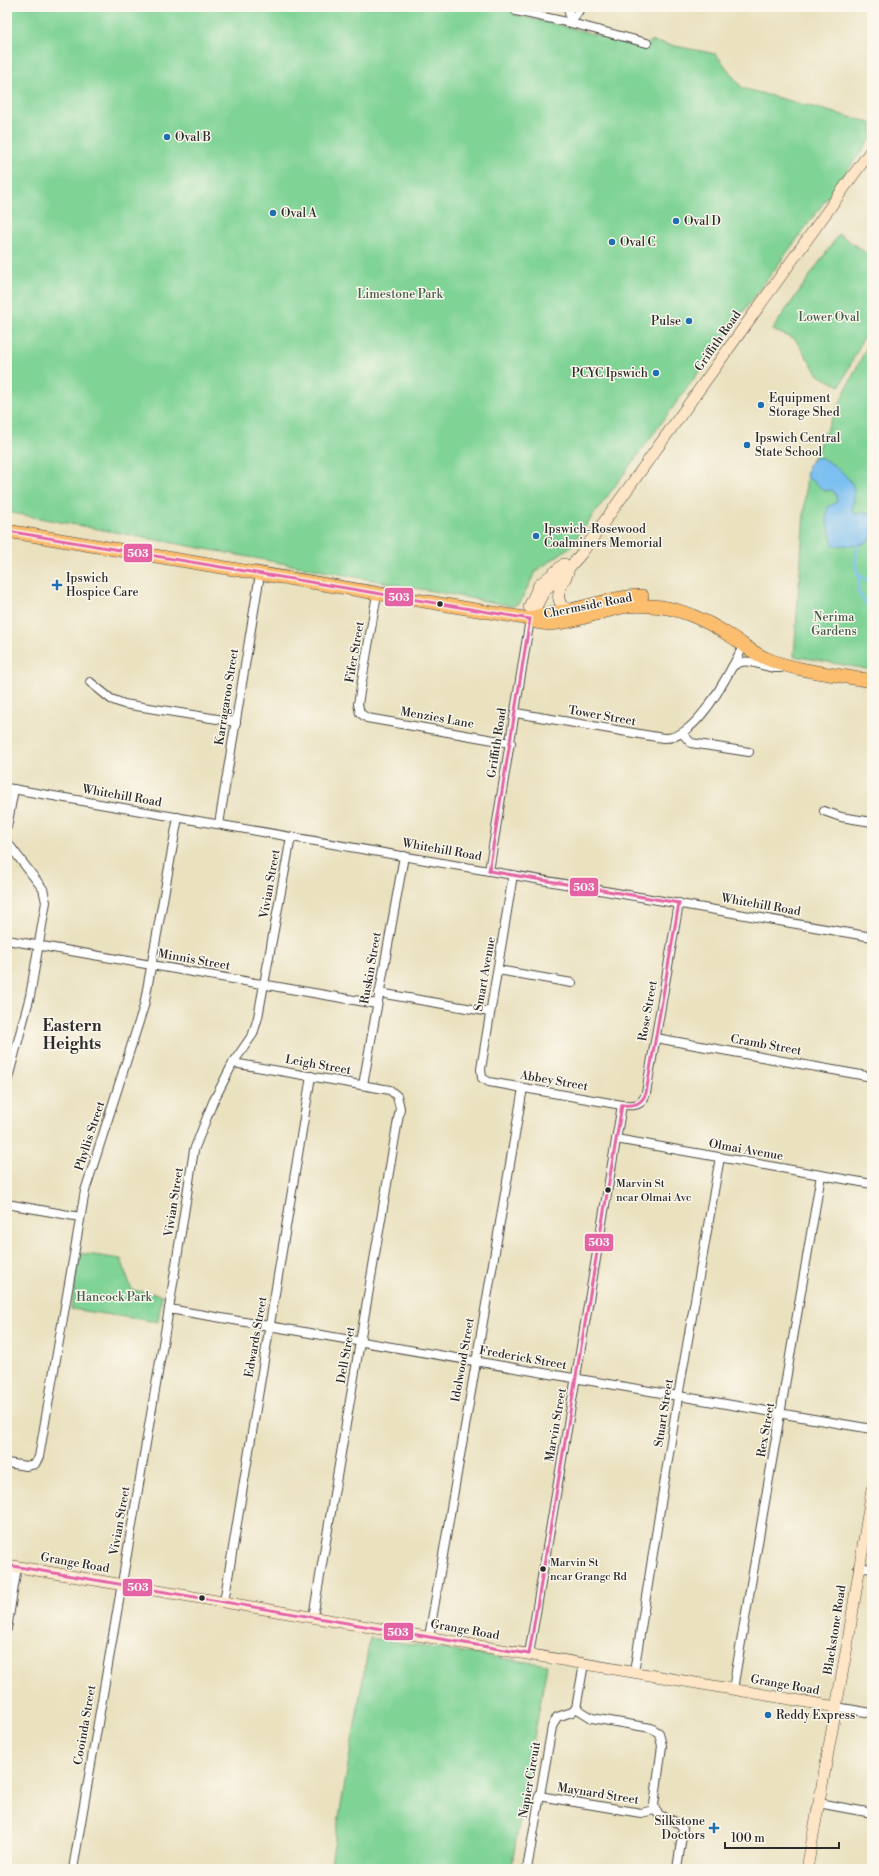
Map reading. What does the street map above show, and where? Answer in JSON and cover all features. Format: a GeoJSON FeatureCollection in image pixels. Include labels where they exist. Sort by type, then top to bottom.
{"type":"FeatureCollection","features":[{"type":"Feature","properties":{"kind":"main road","name":"Griffith Road"},"geometry":{"type":"LineString","coordinates":[[530,619],[544,591],[571,566],[585,548],[872,148]]}},
{"type":"Feature","properties":{"kind":"main road","name":"Chermside Road"},"geometry":{"type":"LineString","coordinates":[[7,531],[530,619],[539,624],[549,624],[627,606],[655,606],[688,614],[732,636]]}},
{"type":"Feature","properties":{"kind":"main road","name":"Griffith Road"},"geometry":{"type":"LineString","coordinates":[[530,619],[530,603],[539,585],[585,548]]}},
{"type":"Feature","properties":{"kind":"main road"},"geometry":{"type":"LineString","coordinates":[[570,610],[562,606],[558,595],[559,589],[571,566]]}},
{"type":"Feature","properties":{"kind":"main road","name":"Chermside Road"},"geometry":{"type":"LineString","coordinates":[[530,619],[538,615],[570,610],[623,597],[662,598],[678,602],[700,611],[744,645],[766,658],[790,666],[872,680]]}},
{"type":"Feature","properties":{"kind":"main road","name":"Blackstone Road"},"geometry":{"type":"LineString","coordinates":[[807,1869],[872,1490]]}},
{"type":"Feature","properties":{"kind":"main road","name":"Grange Road"},"geometry":{"type":"LineString","coordinates":[[12,1566],[836,1707]]}},
{"type":"Feature","properties":{"kind":"street"},"geometry":{"type":"LineString","coordinates":[[568,7],[571,23]]}},
{"type":"Feature","properties":{"kind":"street"},"geometry":{"type":"LineString","coordinates":[[571,23],[580,7]]}},
{"type":"Feature","properties":{"kind":"street"},"geometry":{"type":"LineString","coordinates":[[516,11],[571,23],[647,43]]}},
{"type":"Feature","properties":{"kind":"street","name":"Karragaroo Street"},"geometry":{"type":"LineString","coordinates":[[219,824],[260,574]]}},
{"type":"Feature","properties":{"kind":"street","name":"Fifer Street"},"geometry":{"type":"LineString","coordinates":[[360,713],[358,704],[378,594]]}},
{"type":"Feature","properties":{"kind":"street","name":"Griffith Road"},"geometry":{"type":"LineString","coordinates":[[489,871],[516,713],[530,619]]}},
{"type":"Feature","properties":{"kind":"street"},"geometry":{"type":"LineString","coordinates":[[744,645],[709,705],[683,734],[691,743],[749,752]]}},
{"type":"Feature","properties":{"kind":"street"},"geometry":{"type":"LineString","coordinates":[[732,667],[746,661],[774,668],[790,666]]}},
{"type":"Feature","properties":{"kind":"street"},"geometry":{"type":"LineString","coordinates":[[90,682],[110,699],[124,704],[236,722]]}},
{"type":"Feature","properties":{"kind":"street","name":"Menzies Lane"},"geometry":{"type":"LineString","coordinates":[[360,713],[367,718],[510,744]]}},
{"type":"Feature","properties":{"kind":"street","name":"Tower Street"},"geometry":{"type":"LineString","coordinates":[[516,713],[663,738],[674,738],[683,734]]}},
{"type":"Feature","properties":{"kind":"street"},"geometry":{"type":"LineString","coordinates":[[7,826],[10,789]]}},
{"type":"Feature","properties":{"kind":"street","name":"Whitehill Road"},"geometry":{"type":"LineString","coordinates":[[10,789],[872,937]]}},
{"type":"Feature","properties":{"kind":"street"},"geometry":{"type":"LineString","coordinates":[[824,811],[841,817],[872,822]]}},
{"type":"Feature","properties":{"kind":"street","name":"Phyllis Street"},"geometry":{"type":"LineString","coordinates":[[7,1462],[26,1466],[34,1464],[39,1457],[85,1191],[144,1006],[178,818]]}},
{"type":"Feature","properties":{"kind":"street","name":"Vivian Street"},"geometry":{"type":"LineString","coordinates":[[122,1585],[169,1309],[194,1150],[212,1102],[233,1063],[254,1034],[291,837]]}},
{"type":"Feature","properties":{"kind":"street"},"geometry":{"type":"LineString","coordinates":[[7,842],[43,889],[46,902],[30,996],[7,1082]]}},
{"type":"Feature","properties":{"kind":"street","name":"Ruskin Street"},"geometry":{"type":"LineString","coordinates":[[363,1085],[404,856]]}},
{"type":"Feature","properties":{"kind":"street","name":"Smart Avenue"},"geometry":{"type":"LineString","coordinates":[[482,1078],[481,1070],[513,875]]}},
{"type":"Feature","properties":{"kind":"street","name":"Rose Street"},"geometry":{"type":"LineString","coordinates":[[622,1105],[638,1105],[644,1098],[656,1038],[678,903]]}},
{"type":"Feature","properties":{"kind":"street","name":"Minnis Street"},"geometry":{"type":"LineString","coordinates":[[7,940],[377,1004]]}},
{"type":"Feature","properties":{"kind":"street"},"geometry":{"type":"LineString","coordinates":[[498,970],[572,983]]}},
{"type":"Feature","properties":{"kind":"street"},"geometry":{"type":"LineString","coordinates":[[379,993],[490,1012]]}},
{"type":"Feature","properties":{"kind":"street","name":"Cramb Street"},"geometry":{"type":"LineString","coordinates":[[656,1038],[872,1077]]}},
{"type":"Feature","properties":{"kind":"street","name":"Leigh Street"},"geometry":{"type":"LineString","coordinates":[[233,1063],[390,1090],[397,1096]]}},
{"type":"Feature","properties":{"kind":"street","name":"Edwards Street"},"geometry":{"type":"LineString","coordinates":[[224,1602],[312,1076]]}},
{"type":"Feature","properties":{"kind":"street","name":"Abbey Street"},"geometry":{"type":"LineString","coordinates":[[482,1078],[489,1082],[622,1105]]}},
{"type":"Feature","properties":{"kind":"street","name":"Idolwood Street"},"geometry":{"type":"LineString","coordinates":[[428,1637],[523,1088]]}},
{"type":"Feature","properties":{"kind":"street","name":"Dell Street"},"geometry":{"type":"LineString","coordinates":[[313,1617],[400,1108],[397,1096]]}},
{"type":"Feature","properties":{"kind":"street","name":"Marvin Street"},"geometry":{"type":"LineString","coordinates":[[529,1654],[622,1105]]}},
{"type":"Feature","properties":{"kind":"street","name":"Olmai Avenue"},"geometry":{"type":"LineString","coordinates":[[616,1140],[872,1184]]}},
{"type":"Feature","properties":{"kind":"street","name":"Stuart Street"},"geometry":{"type":"LineString","coordinates":[[634,1672],[720,1158]]}},
{"type":"Feature","properties":{"kind":"street","name":"Rex Street"},"geometry":{"type":"LineString","coordinates":[[733,1689],[822,1175]]}},
{"type":"Feature","properties":{"kind":"street"},"geometry":{"type":"LineString","coordinates":[[7,1204],[80,1217]]}},
{"type":"Feature","properties":{"kind":"street","name":"Frederick Street"},"geometry":{"type":"LineString","coordinates":[[169,1309],[872,1430]]}},
{"type":"Feature","properties":{"kind":"street"},"geometry":{"type":"LineString","coordinates":[[7,1629],[12,1566]]}},
{"type":"Feature","properties":{"kind":"street"},"geometry":{"type":"LineString","coordinates":[[858,1567],[872,1569]]}},
{"type":"Feature","properties":{"kind":"street","name":"Cooinda Street"},"geometry":{"type":"LineString","coordinates":[[73,1869],[122,1585]]}},
{"type":"Feature","properties":{"kind":"street"},"geometry":{"type":"LineString","coordinates":[[584,1664],[576,1708],[592,1718],[651,1728],[659,1733],[662,1743],[653,1800],[654,1810],[664,1817],[678,1822],[683,1829],[677,1869]]}},
{"type":"Feature","properties":{"kind":"street","name":"Grange Road"},"geometry":{"type":"LineString","coordinates":[[836,1707],[872,1713]]}},
{"type":"Feature","properties":{"kind":"street","name":"Napier Circuit"},"geometry":{"type":"LineString","coordinates":[[527,1869],[538,1796],[552,1726],[557,1717],[572,1712],[576,1708]]}},
{"type":"Feature","properties":{"kind":"street","name":"Maynard Street"},"geometry":{"type":"LineString","coordinates":[[538,1796],[641,1813],[654,1810]]}},
{"type":"Feature","properties":{"kind":"street"},"geometry":{"type":"LineString","coordinates":[[818,1803],[872,1812]]}},
{"type":"Feature","properties":{"kind":"green space","name":"Limestone Park"},"geometry":{"type":"Polygon","coordinates":[[[7,7],[517,7],[515,15],[560,25],[642,48],[649,46],[650,41],[716,54],[742,88],[865,121],[872,124],[872,137],[570,547],[535,572],[520,603],[512,606],[7,512],[7,7]]]}},
{"type":"Feature","properties":{"kind":"green space","name":"Lower Oval"},"geometry":{"type":"Polygon","coordinates":[[[839,234],[872,257],[872,320],[840,386],[818,375],[795,339],[772,330],[839,234]]]}},
{"type":"Feature","properties":{"kind":"green space","name":"Nerima Gardens"},"geometry":{"type":"Polygon","coordinates":[[[872,336],[872,670],[794,656],[807,470],[872,336]]]}},
{"type":"Feature","properties":{"kind":"green space","name":"Hancock Park"},"geometry":{"type":"Polygon","coordinates":[[[80,1253],[121,1259],[132,1290],[162,1295],[158,1322],[71,1309],[80,1253]]]}},
{"type":"Feature","properties":{"kind":"green space"},"geometry":{"type":"Polygon","coordinates":[[[370,1638],[547,1665],[511,1869],[330,1869],[370,1638]]]}},
{"type":"Feature","properties":{"kind":"water"},"geometry":{"type":"Polygon","coordinates":[[[816,457],[831,464],[842,472],[851,482],[854,492],[852,511],[855,514],[866,512],[872,517],[872,537],[868,541],[859,545],[835,546],[833,544],[826,518],[828,507],[837,502],[836,495],[832,490],[824,491],[817,484],[806,477],[808,465],[816,457]]]}},
{"type":"Feature","properties":{"kind":"waterway"},"geometry":{"type":"LineString","coordinates":[[857,545],[855,561],[859,580],[858,592],[871,611],[872,629]]}},
{"type":"Feature","properties":{"kind":"waterway"},"geometry":{"type":"LineString","coordinates":[[857,573],[872,584]]}},
{"type":"Feature","properties":{"kind":"transit line","name":"503"},"geometry":{"type":"LineString","coordinates":[[7,531],[530,619]]}},
{"type":"Feature","properties":{"kind":"transit line","name":"503"},"geometry":{"type":"LineString","coordinates":[[489,871],[530,619]]}},
{"type":"Feature","properties":{"kind":"transit line","name":"503"},"geometry":{"type":"LineString","coordinates":[[489,871],[679,903]]}},
{"type":"Feature","properties":{"kind":"transit line","name":"503"},"geometry":{"type":"LineString","coordinates":[[622,1105],[637,1104],[642,1100],[646,1093],[679,903]]}},
{"type":"Feature","properties":{"kind":"transit line","name":"503"},"geometry":{"type":"LineString","coordinates":[[529,1654],[622,1105]]}},
{"type":"Feature","properties":{"kind":"transit line","name":"503"},"geometry":{"type":"LineString","coordinates":[[7,1565],[529,1654]]}},
{"type":"Feature","properties":{"kind":"place","name":"Oval B"},"geometry":{"type":"Point","coordinates":[167,137]}},
{"type":"Feature","properties":{"kind":"place","name":"Oval A"},"geometry":{"type":"Point","coordinates":[273,213]}},
{"type":"Feature","properties":{"kind":"place","name":"Oval D"},"geometry":{"type":"Point","coordinates":[676,221]}},
{"type":"Feature","properties":{"kind":"place","name":"Oval C"},"geometry":{"type":"Point","coordinates":[612,242]}},
{"type":"Feature","properties":{"kind":"place","name":"Pulse"},"geometry":{"type":"Point","coordinates":[689,321]}},
{"type":"Feature","properties":{"kind":"place","name":"PCYC Ipswich"},"geometry":{"type":"Point","coordinates":[656,373]}},
{"type":"Feature","properties":{"kind":"place","name":"Equipment Storage Shed"},"geometry":{"type":"Point","coordinates":[761,405]}},
{"type":"Feature","properties":{"kind":"place","name":"Ipswich Central State School"},"geometry":{"type":"Point","coordinates":[747,445]}},
{"type":"Feature","properties":{"kind":"place","name":"Ipswich-Rosewood Coalminers Memorial"},"geometry":{"type":"Point","coordinates":[536,536]}},
{"type":"Feature","properties":{"kind":"place","name":"Ipswich Hospice Care"},"geometry":{"type":"Point","coordinates":[57,585]}},
{"type":"Feature","properties":{"kind":"place","name":"Marvin St near Olmai Ave"},"geometry":{"type":"Point","coordinates":[608,1190]}},
{"type":"Feature","properties":{"kind":"place","name":"Marvin St near Grange Rd"},"geometry":{"type":"Point","coordinates":[543,1569]}},
{"type":"Feature","properties":{"kind":"place","name":"Reddy Express"},"geometry":{"type":"Point","coordinates":[768,1715]}},
{"type":"Feature","properties":{"kind":"place","name":"Silkstone Doctors"},"geometry":{"type":"Point","coordinates":[714,1828]}},
{"type":"Feature","properties":{"kind":"district","name":"Eastern Heights"},"geometry":{"type":"Point","coordinates":[72,1035]}}]}
